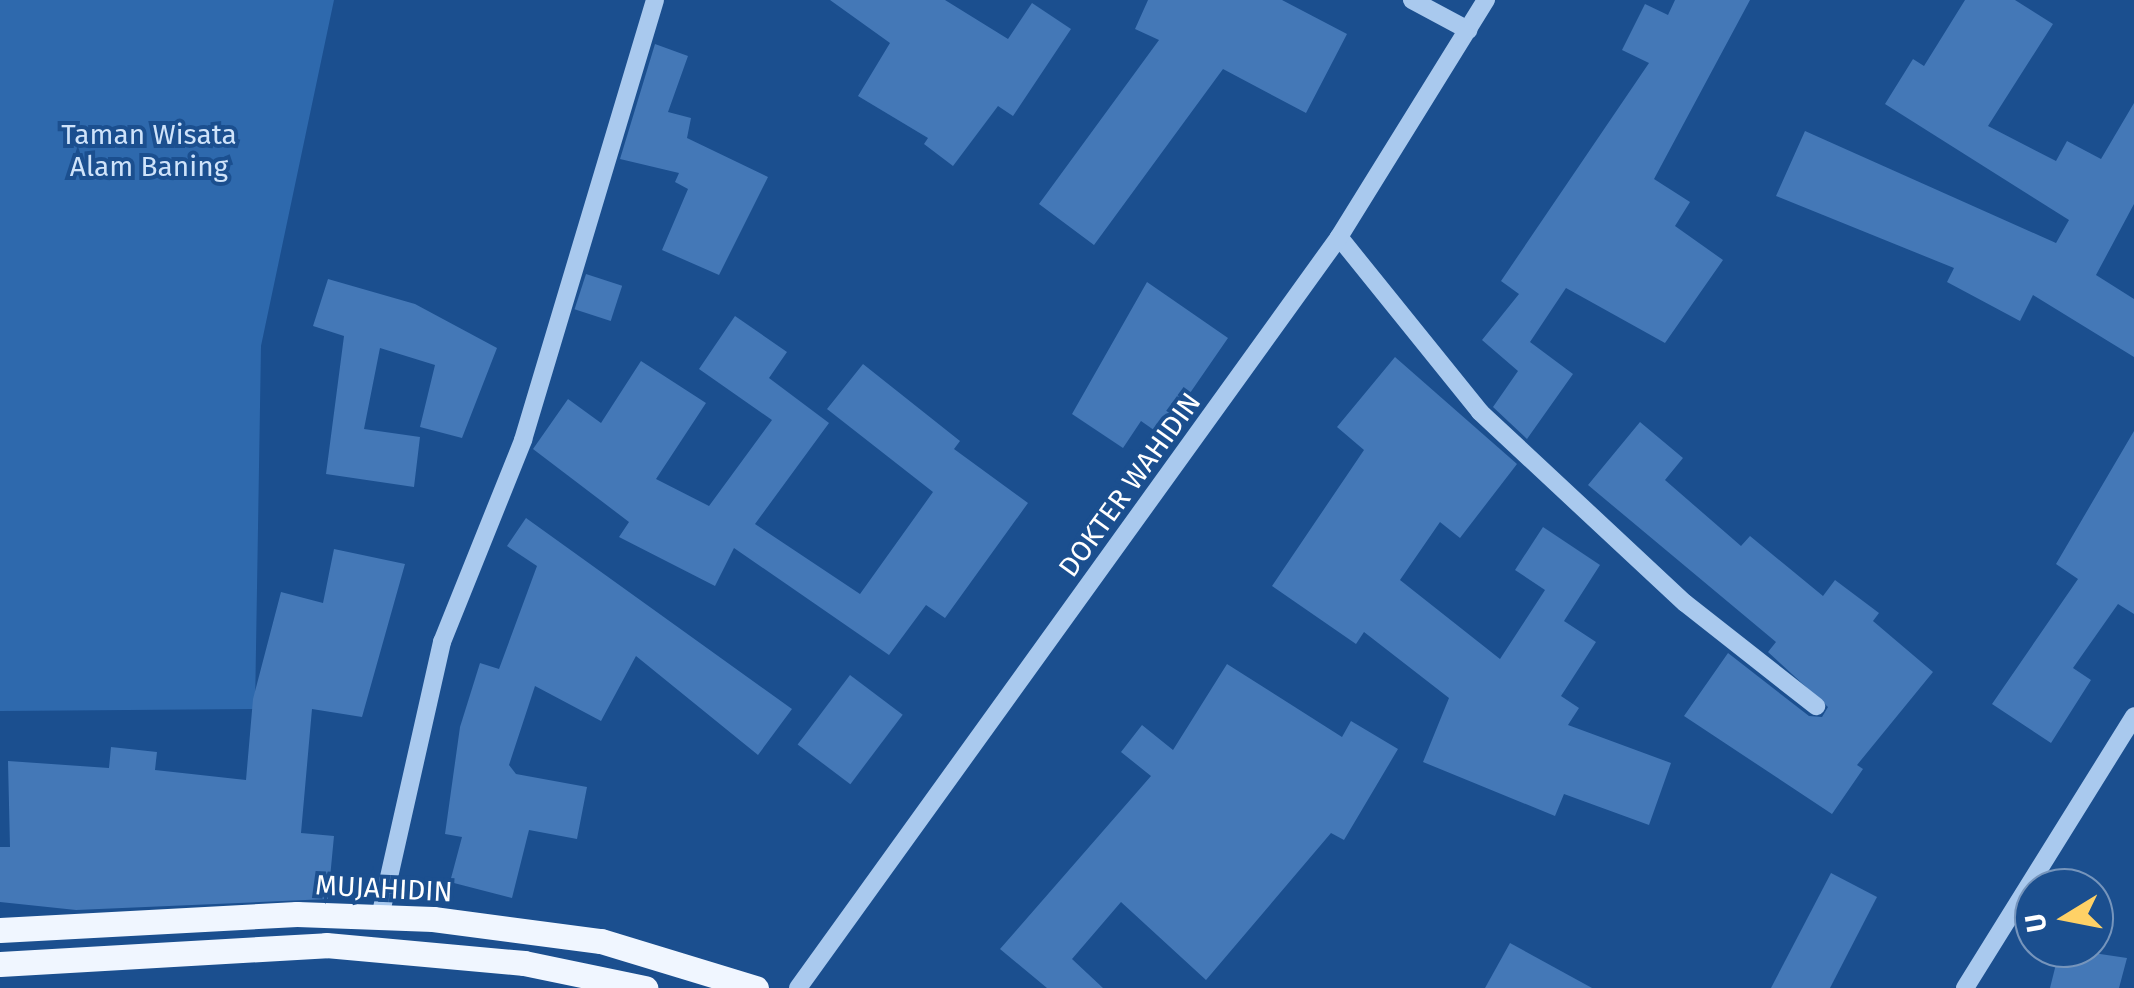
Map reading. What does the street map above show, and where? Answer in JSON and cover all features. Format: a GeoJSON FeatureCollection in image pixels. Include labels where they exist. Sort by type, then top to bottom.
{"type":"FeatureCollection","features":[{"type":"Feature","properties":{"kind":"main road","name":"MUJAHIDIN"},"geometry":{"type":"LineString","coordinates":[[0,930],[380,917],[602,941],[756,988]]}},
{"type":"Feature","properties":{"kind":"main road"},"geometry":{"type":"LineString","coordinates":[[0,964],[326,945],[524,962],[645,988]]}},
{"type":"Feature","properties":{"kind":"street"},"geometry":{"type":"LineString","coordinates":[[380,917],[442,642],[523,440],[656,0]]}},
{"type":"Feature","properties":{"kind":"street"},"geometry":{"type":"LineString","coordinates":[[1412,0],[1468,30]]}},
{"type":"Feature","properties":{"kind":"street","name":"DOKTER WAHIDIN"},"geometry":{"type":"LineString","coordinates":[[798,988],[1339,236],[1486,0]]}},
{"type":"Feature","properties":{"kind":"street"},"geometry":{"type":"LineString","coordinates":[[1339,236],[1480,412],[1685,603],[1816,706]]}},
{"type":"Feature","properties":{"kind":"street"},"geometry":{"type":"LineString","coordinates":[[1964,988],[2134,716]]}},
{"type":"Feature","properties":{"kind":"green space","name":"Taman Wisata Alam Baning"},"geometry":{"type":"Polygon","coordinates":[[[0,0],[334,0],[261,346],[255,709],[0,711],[0,0]]]}},
{"type":"Feature","properties":{"kind":"building"},"geometry":{"type":"Polygon","coordinates":[[[830,0],[945,0],[1008,39],[1032,3],[1071,29],[1013,116],[998,106],[953,166],[924,144],[928,138],[858,96],[890,43],[830,0]]]}},
{"type":"Feature","properties":{"kind":"building"},"geometry":{"type":"Polygon","coordinates":[[[1148,0],[1282,0],[1347,34],[1306,113],[1223,69],[1094,245],[1039,204],[1159,40],[1135,29],[1148,0]]]}},
{"type":"Feature","properties":{"kind":"building"},"geometry":{"type":"Polygon","coordinates":[[[1675,0],[1750,0],[1654,179],[1690,202],[1675,226],[1723,260],[1665,343],[1566,288],[1530,342],[1573,374],[1527,439],[1493,407],[1518,371],[1482,340],[1519,294],[1501,281],[1649,63],[1622,50],[1645,4],[1668,15],[1675,0]]]}},
{"type":"Feature","properties":{"kind":"building"},"geometry":{"type":"Polygon","coordinates":[[[1965,0],[2015,0],[2053,24],[1988,126],[2056,161],[2067,141],[2101,159],[2134,103],[2134,204],[2096,275],[2134,299],[2134,357],[2033,295],[2020,321],[1947,282],[1954,268],[1776,196],[1805,131],[2056,243],[2069,220],[1885,104],[1913,59],[1924,66],[1965,0]]]}},
{"type":"Feature","properties":{"kind":"building"},"geometry":{"type":"Polygon","coordinates":[[[655,44],[688,56],[668,112],[691,118],[687,138],[768,177],[719,275],[662,250],[688,189],[675,182],[679,173],[620,159],[655,44]]]}},
{"type":"Feature","properties":{"kind":"building"},"geometry":{"type":"Polygon","coordinates":[[[586,274],[622,286],[611,321],[575,309],[586,274]]]}},
{"type":"Feature","properties":{"kind":"building"},"geometry":{"type":"Polygon","coordinates":[[[328,279],[415,304],[497,348],[462,438],[420,427],[435,365],[380,348],[364,429],[420,437],[414,487],[326,474],[344,336],[313,326],[328,279]]]}},
{"type":"Feature","properties":{"kind":"building"},"geometry":{"type":"Polygon","coordinates":[[[1147,282],[1228,338],[1161,435],[1141,421],[1123,448],[1072,414],[1147,282]]]}},
{"type":"Feature","properties":{"kind":"building"},"geometry":{"type":"Polygon","coordinates":[[[735,316],[787,352],[769,378],[829,423],[755,524],[860,594],[933,492],[827,409],[863,364],[960,441],[954,449],[1028,503],[945,618],[926,605],[889,655],[734,548],[715,586],[619,537],[629,522],[533,449],[568,399],[601,423],[641,361],[706,403],[656,479],[709,506],[772,420],[699,369],[735,316]]]}},
{"type":"Feature","properties":{"kind":"building"},"geometry":{"type":"Polygon","coordinates":[[[1395,357],[1517,464],[1460,538],[1440,522],[1400,580],[1500,659],[1545,590],[1515,570],[1543,527],[1600,565],[1564,621],[1596,642],[1561,696],[1579,708],[1568,725],[1671,763],[1649,825],[1564,794],[1555,816],[1423,762],[1449,698],[1364,632],[1356,644],[1272,586],[1364,450],[1337,427],[1395,357]]]}},
{"type":"Feature","properties":{"kind":"building"},"geometry":{"type":"Polygon","coordinates":[[[1640,422],[1683,458],[1665,480],[1741,546],[1750,536],[1823,596],[1835,580],[1879,613],[1873,621],[1933,672],[1857,765],[1863,769],[1832,814],[1684,716],[1728,653],[1809,716],[1822,717],[1828,707],[1768,652],[1776,642],[1588,485],[1640,422]]]}},
{"type":"Feature","properties":{"kind":"building"},"geometry":{"type":"Polygon","coordinates":[[[2134,431],[2134,614],[2118,604],[2073,668],[2091,680],[2051,743],[1992,704],[2078,579],[2056,564],[2134,431]]]}},
{"type":"Feature","properties":{"kind":"building"},"geometry":{"type":"Polygon","coordinates":[[[526,518],[792,709],[758,755],[636,656],[601,721],[535,686],[509,765],[516,774],[587,787],[577,839],[529,830],[512,898],[450,882],[462,837],[445,834],[460,727],[480,663],[499,669],[537,566],[507,546],[526,518]]]}},
{"type":"Feature","properties":{"kind":"building"},"geometry":{"type":"Polygon","coordinates":[[[334,549],[405,564],[362,717],[312,709],[301,833],[334,836],[328,899],[76,910],[0,902],[0,847],[10,847],[8,761],[109,768],[111,747],[157,752],[155,770],[246,780],[253,699],[281,592],[323,603],[334,549]]]}},
{"type":"Feature","properties":{"kind":"building"},"geometry":{"type":"Polygon","coordinates":[[[1227,664],[1342,737],[1351,721],[1398,749],[1344,840],[1331,833],[1206,980],[1121,902],[1072,959],[1103,988],[1047,988],[1000,949],[1151,776],[1121,752],[1142,725],[1173,750],[1227,664]]]}},
{"type":"Feature","properties":{"kind":"building"},"geometry":{"type":"Polygon","coordinates":[[[850,675],[903,715],[850,784],[798,744],[850,675]]]}},
{"type":"Feature","properties":{"kind":"building"},"geometry":{"type":"Polygon","coordinates":[[[1831,873],[1877,897],[1830,988],[1771,988],[1831,873]]]}},
{"type":"Feature","properties":{"kind":"building"},"geometry":{"type":"Polygon","coordinates":[[[1510,943],[1592,988],[1485,988],[1510,943]]]}},
{"type":"Feature","properties":{"kind":"building"},"geometry":{"type":"Polygon","coordinates":[[[2114,956],[2127,958],[2119,988],[2050,988],[2055,968],[2114,968],[2114,956]]]}}]}
